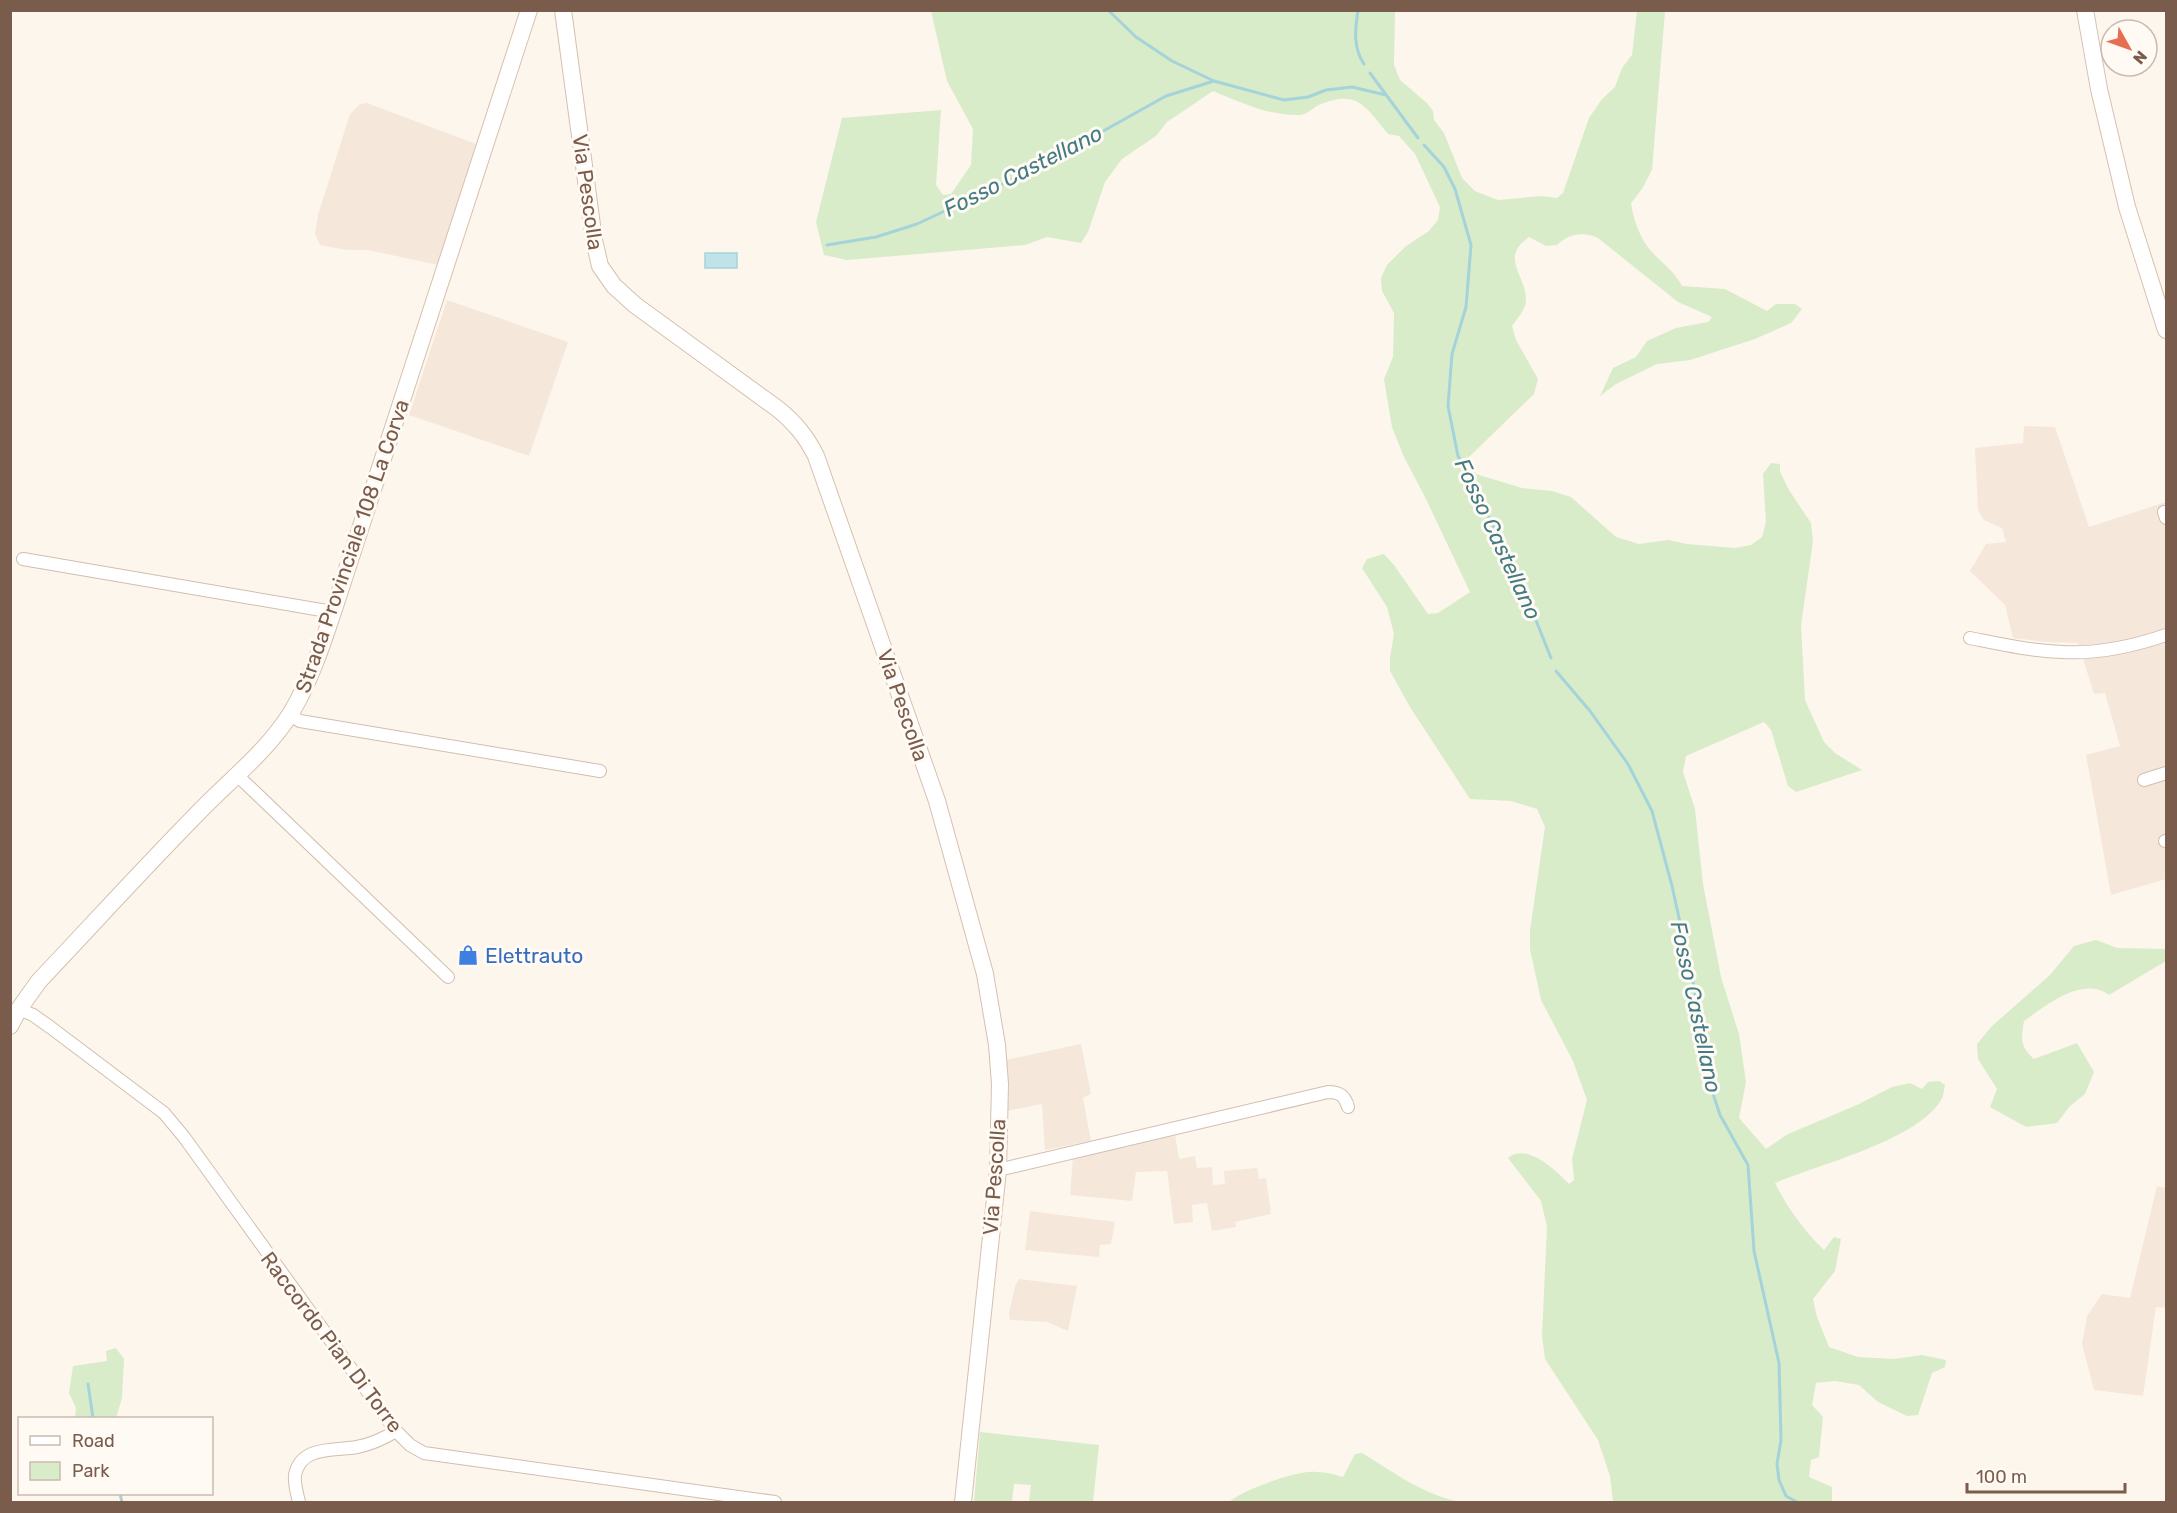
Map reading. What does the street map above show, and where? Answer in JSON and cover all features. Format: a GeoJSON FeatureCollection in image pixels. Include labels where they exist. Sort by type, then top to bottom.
{"type":"FeatureCollection","features":[{"type":"Feature","properties":{"kind":"street","name":"Strada Provinciale 108 La Corva"},"geometry":{"type":"LineString","coordinates":[[10,1026],[39,981],[196,814],[238,776],[289,716],[305,689],[333,612],[529,10]]}},
{"type":"Feature","properties":{"kind":"street","name":"Via Pescolla"},"geometry":{"type":"LineString","coordinates":[[563,10],[594,240],[600,266],[614,286],[636,305],[793,421],[807,438],[816,456],[937,801],[981,955],[997,1045],[1000,1084],[998,1170],[963,1503]]}},
{"type":"Feature","properties":{"kind":"street"},"geometry":{"type":"LineString","coordinates":[[2085,10],[2099,89],[2123,193],[2166,330]]}},
{"type":"Feature","properties":{"kind":"street"},"geometry":{"type":"LineString","coordinates":[[23,560],[333,612]]}},
{"type":"Feature","properties":{"kind":"street"},"geometry":{"type":"LineString","coordinates":[[1970,638],[2032,650],[2064,652],[2123,647],[2166,635]]}},
{"type":"Feature","properties":{"kind":"street"},"geometry":{"type":"LineString","coordinates":[[289,716],[300,721],[600,771]]}},
{"type":"Feature","properties":{"kind":"street"},"geometry":{"type":"LineString","coordinates":[[2144,780],[2166,774]]}},
{"type":"Feature","properties":{"kind":"street"},"geometry":{"type":"LineString","coordinates":[[238,776],[448,977]]}},
{"type":"Feature","properties":{"kind":"street","name":"Raccordo Pian Di Torre"},"geometry":{"type":"LineString","coordinates":[[19,1010],[33,1015],[50,1027],[164,1113],[184,1137],[396,1431],[410,1445],[424,1453],[775,1503]]}},
{"type":"Feature","properties":{"kind":"street"},"geometry":{"type":"LineString","coordinates":[[998,1170],[1328,1092],[1342,1095],[1348,1107]]}},
{"type":"Feature","properties":{"kind":"street"},"geometry":{"type":"LineString","coordinates":[[299,1503],[295,1476],[299,1464],[306,1457],[321,1450],[355,1447],[379,1441],[396,1431]]}},
{"type":"Feature","properties":{"kind":"shaded area"},"geometry":{"type":"Polygon","coordinates":[[[367,103],[476,144],[438,265],[368,250],[347,250],[320,245],[315,234],[318,215],[350,114],[360,104],[367,103]]]}},
{"type":"Feature","properties":{"kind":"shaded area"},"geometry":{"type":"Polygon","coordinates":[[[447,300],[568,342],[529,456],[409,415],[447,300]]]}},
{"type":"Feature","properties":{"kind":"shaded area"},"geometry":{"type":"Polygon","coordinates":[[[2024,426],[2055,427],[2089,527],[2166,502],[2166,879],[2111,895],[2086,755],[2120,746],[2105,693],[2094,694],[2078,643],[2013,638],[2005,605],[1970,571],[1986,544],[2006,542],[2002,528],[1984,520],[1978,510],[1975,448],[2023,443],[2024,426]]]}},
{"type":"Feature","properties":{"kind":"shaded area"},"geometry":{"type":"Polygon","coordinates":[[[1081,1044],[1091,1094],[1083,1098],[1091,1141],[1045,1150],[1042,1104],[1007,1111],[1005,1060],[1081,1044]]]}},
{"type":"Feature","properties":{"kind":"shaded area"},"geometry":{"type":"Polygon","coordinates":[[[1175,1134],[1179,1159],[1195,1156],[1197,1168],[1212,1167],[1213,1185],[1225,1184],[1224,1171],[1257,1168],[1259,1179],[1266,1178],[1271,1214],[1235,1222],[1236,1227],[1212,1231],[1207,1203],[1192,1205],[1193,1222],[1174,1224],[1167,1171],[1136,1172],[1132,1201],[1070,1195],[1073,1156],[1175,1134]]]}},
{"type":"Feature","properties":{"kind":"shaded area"},"geometry":{"type":"Polygon","coordinates":[[[2157,1186],[2166,1188],[2166,1308],[2156,1307],[2143,1396],[2094,1390],[2082,1344],[2087,1316],[2102,1294],[2130,1298],[2157,1186]]]}},
{"type":"Feature","properties":{"kind":"shaded area"},"geometry":{"type":"Polygon","coordinates":[[[1030,1211],[1115,1222],[1111,1244],[1100,1245],[1099,1257],[1025,1250],[1030,1211]]]}},
{"type":"Feature","properties":{"kind":"shaded area"},"geometry":{"type":"Polygon","coordinates":[[[1019,1279],[1077,1286],[1068,1331],[1047,1322],[1010,1320],[1009,1313],[1015,1286],[1019,1279]]]}},
{"type":"Feature","properties":{"kind":"green space"},"geometry":{"type":"Polygon","coordinates":[[[931,11],[1395,11],[1394,65],[1400,80],[1433,111],[1434,120],[1444,133],[1462,178],[1475,191],[1498,200],[1541,196],[1557,198],[1563,193],[1589,118],[1602,99],[1615,87],[1622,68],[1632,55],[1637,11],[1665,11],[1652,170],[1631,203],[1640,234],[1651,251],[1672,271],[1682,286],[1725,289],[1767,311],[1776,304],[1795,304],[1802,309],[1791,323],[1755,339],[1690,360],[1657,364],[1616,384],[1600,396],[1613,368],[1636,357],[1647,341],[1676,328],[1708,322],[1712,317],[1678,302],[1598,238],[1576,235],[1566,238],[1557,245],[1546,246],[1529,237],[1520,245],[1515,254],[1517,270],[1526,296],[1525,306],[1512,326],[1516,340],[1538,379],[1534,394],[1469,457],[1476,474],[1522,488],[1552,491],[1571,497],[1616,537],[1639,544],[1668,540],[1735,548],[1751,545],[1762,537],[1766,522],[1763,474],[1771,463],[1780,464],[1780,472],[1789,490],[1811,523],[1813,541],[1801,625],[1805,700],[1824,742],[1835,753],[1862,770],[1796,792],[1788,786],[1771,730],[1764,722],[1686,756],[1683,772],[1695,809],[1703,884],[1721,977],[1739,1034],[1746,1082],[1739,1118],[1766,1149],[1788,1134],[1857,1105],[1892,1087],[1910,1083],[1922,1089],[1928,1082],[1939,1081],[1945,1085],[1943,1097],[1931,1113],[1913,1126],[1867,1149],[1775,1183],[1796,1218],[1824,1250],[1834,1237],[1841,1239],[1835,1271],[1813,1299],[1817,1317],[1829,1347],[1858,1357],[1894,1359],[1922,1355],[1946,1360],[1945,1367],[1932,1373],[1918,1415],[1907,1416],[1878,1402],[1859,1385],[1835,1381],[1816,1383],[1812,1405],[1823,1417],[1819,1457],[1811,1460],[1809,1477],[1832,1487],[1832,1502],[1613,1502],[1610,1476],[1598,1440],[1545,1359],[1542,1336],[1547,1227],[1541,1201],[1508,1158],[1524,1153],[1532,1156],[1557,1172],[1569,1184],[1574,1180],[1572,1159],[1587,1100],[1573,1061],[1541,1000],[1530,949],[1530,930],[1545,827],[1537,809],[1511,801],[1470,799],[1410,707],[1390,671],[1394,634],[1387,607],[1362,568],[1367,559],[1384,554],[1428,614],[1438,613],[1470,592],[1404,457],[1392,427],[1384,379],[1393,357],[1394,313],[1382,291],[1381,278],[1387,265],[1406,246],[1429,231],[1438,220],[1440,207],[1415,154],[1399,136],[1388,134],[1366,108],[1351,100],[1332,101],[1319,105],[1305,114],[1288,115],[1255,108],[1213,91],[1167,122],[1156,136],[1122,159],[1105,182],[1088,232],[1081,243],[1047,237],[1025,245],[847,260],[824,255],[816,222],[842,118],[941,110],[936,185],[943,195],[951,194],[971,165],[973,129],[947,81],[931,11]]]}},
{"type":"Feature","properties":{"kind":"green space"},"geometry":{"type":"Polygon","coordinates":[[[2096,940],[2117,948],[2166,949],[2166,961],[2109,995],[2099,990],[2076,990],[2053,1001],[2024,1021],[2022,1033],[2024,1046],[2034,1059],[2077,1043],[2094,1072],[2085,1094],[2070,1106],[2057,1123],[2026,1127],[1990,1107],[1997,1089],[1978,1059],[1977,1044],[1992,1026],[2050,975],[2074,946],[2096,940]]]}},
{"type":"Feature","properties":{"kind":"green space"},"geometry":{"type":"Polygon","coordinates":[[[116,1348],[124,1359],[122,1398],[116,1417],[75,1417],[76,1408],[69,1393],[73,1366],[107,1361],[106,1351],[116,1348]]]}},
{"type":"Feature","properties":{"kind":"green space"},"geometry":{"type":"Polygon","coordinates":[[[980,1432],[1099,1445],[1093,1502],[1029,1502],[1031,1485],[1014,1484],[1012,1502],[974,1502],[980,1432]]]}},
{"type":"Feature","properties":{"kind":"green space"},"geometry":{"type":"Polygon","coordinates":[[[1362,1453],[1422,1489],[1462,1502],[1229,1502],[1255,1487],[1301,1473],[1318,1472],[1343,1477],[1355,1454],[1362,1453]]]}},
{"type":"Feature","properties":{"kind":"water"},"geometry":{"type":"Polygon","coordinates":[[[705,253],[737,253],[737,268],[705,268],[705,253]]]}},
{"type":"Feature","properties":{"kind":"waterway","name":"Fosso Castellano"},"geometry":{"type":"LineString","coordinates":[[1108,10],[1136,37],[1172,61],[1214,81],[1284,100],[1308,97],[1326,90],[1352,87],[1386,95]]}},
{"type":"Feature","properties":{"kind":"waterway","name":"Fosso Castellano"},"geometry":{"type":"LineString","coordinates":[[1358,10],[1356,45],[1364,64]]}},
{"type":"Feature","properties":{"kind":"waterway","name":"Fosso Castellano"},"geometry":{"type":"LineString","coordinates":[[1370,73],[1418,138]]}},
{"type":"Feature","properties":{"kind":"waterway","name":"Fosso Castellano"},"geometry":{"type":"LineString","coordinates":[[827,245],[876,237],[917,224],[1035,169],[1166,96],[1214,81]]}},
{"type":"Feature","properties":{"kind":"waterway","name":"Fosso Castellano"},"geometry":{"type":"LineString","coordinates":[[1424,145],[1444,167],[1455,189],[1471,245],[1466,307],[1452,354],[1448,406],[1458,456],[1518,575],[1551,658]]}},
{"type":"Feature","properties":{"kind":"waterway","name":"Fosso Castellano"},"geometry":{"type":"LineString","coordinates":[[1556,671],[1590,711],[1628,764],[1652,811],[1672,886],[1694,986],[1705,1069],[1720,1115],[1748,1165],[1754,1251],[1779,1363],[1781,1440],[1777,1464],[1779,1480],[1786,1496],[1797,1502]]}},
{"type":"Feature","properties":{"kind":"waterway"},"geometry":{"type":"LineString","coordinates":[[88,1384],[93,1417]]}},
{"type":"Feature","properties":{"kind":"waterway"},"geometry":{"type":"LineString","coordinates":[[120,1495],[122,1502]]}},
{"type":"Feature","properties":{"kind":"place","name":"Elettrauto"},"geometry":{"type":"Point","coordinates":[468,955]}}]}
